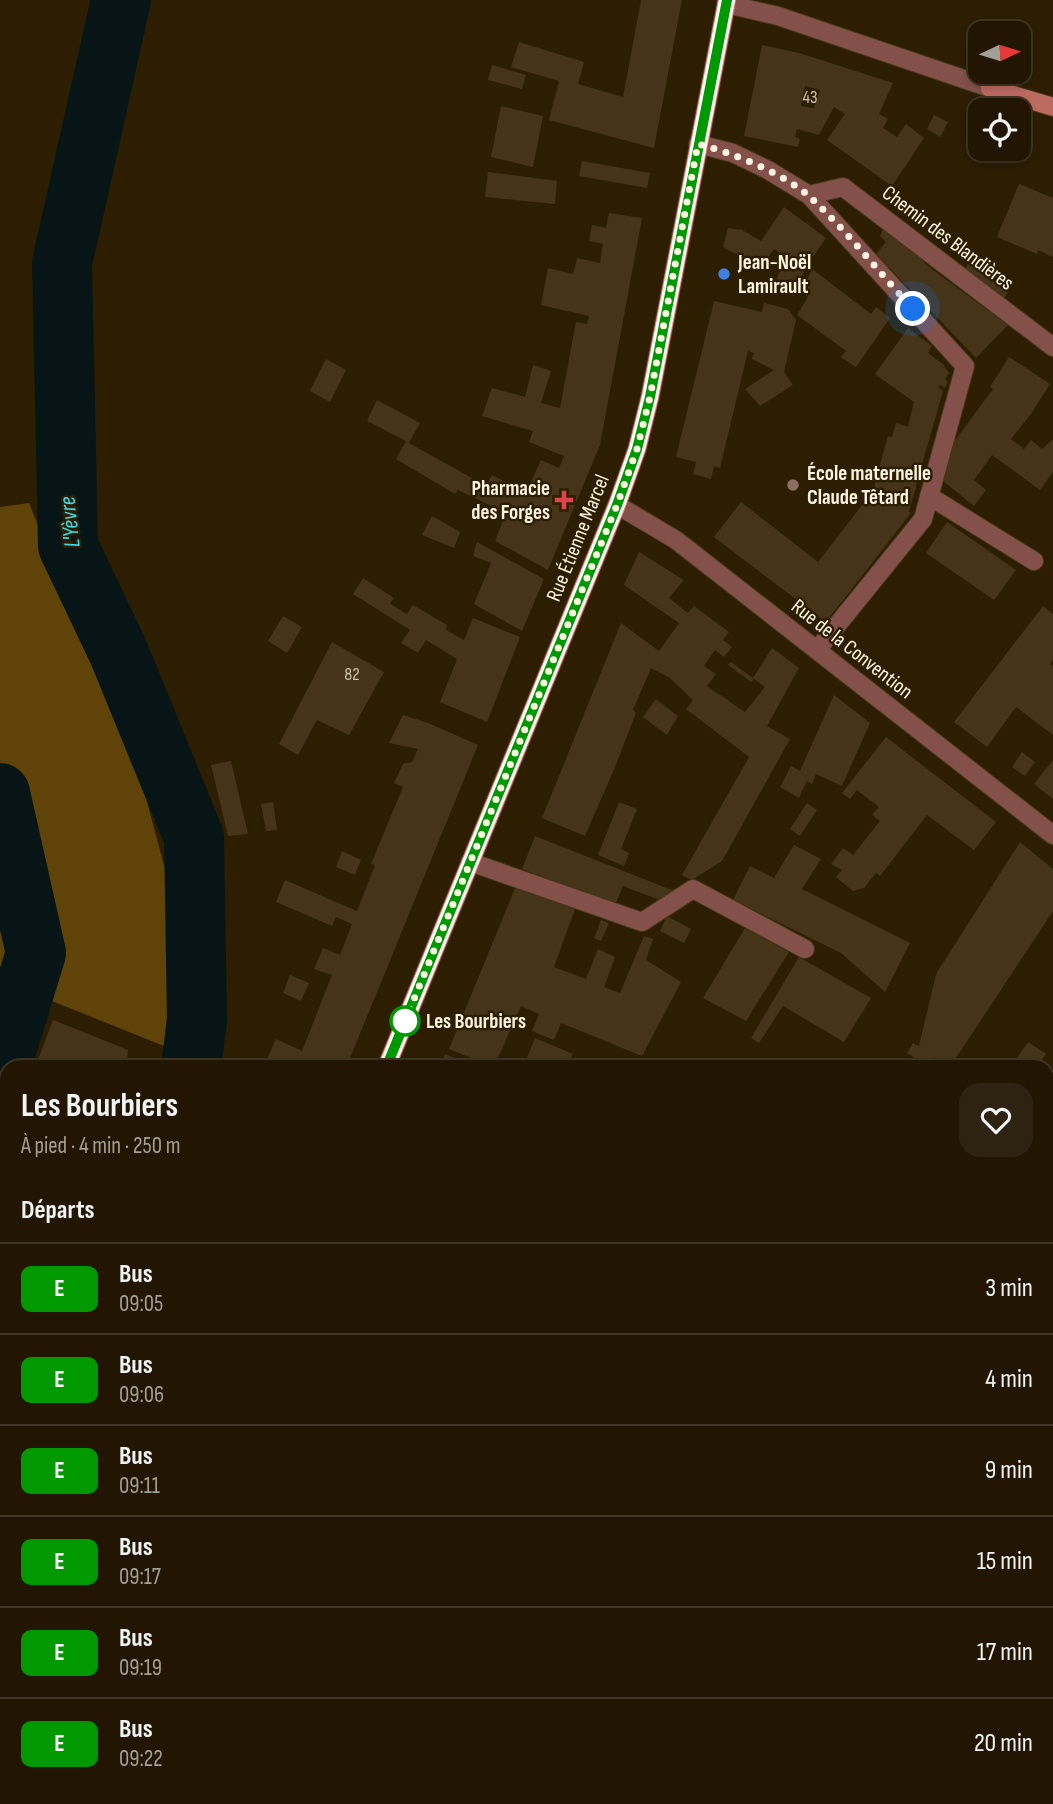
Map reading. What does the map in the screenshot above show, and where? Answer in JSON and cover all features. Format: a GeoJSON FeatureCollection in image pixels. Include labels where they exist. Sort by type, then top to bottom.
{"type":"FeatureCollection","features":[{"type":"Feature","properties":{"kind":"main road","name":"Rue Étienne Marcel"},"geometry":{"type":"LineString","coordinates":[[389,1060],[617,505],[637,449],[650,397],[726,2]]}},
{"type":"Feature","properties":{"kind":"street"},"geometry":{"type":"LineString","coordinates":[[726,2],[778,16],[1053,107]]}},
{"type":"Feature","properties":{"kind":"street"},"geometry":{"type":"LineString","coordinates":[[698,144],[733,153],[809,195],[965,366],[923,519],[817,650]]}},
{"type":"Feature","properties":{"kind":"street","name":"Chemin des Blandières"},"geometry":{"type":"LineString","coordinates":[[809,195],[843,187],[1053,346]]}},
{"type":"Feature","properties":{"kind":"street"},"geometry":{"type":"LineString","coordinates":[[929,496],[1034,561]]}},
{"type":"Feature","properties":{"kind":"street","name":"Rue de la Convention"},"geometry":{"type":"LineString","coordinates":[[617,505],[676,540],[1053,835]]}},
{"type":"Feature","properties":{"kind":"street"},"geometry":{"type":"LineString","coordinates":[[470,862],[642,922],[692,889],[805,949]]}},
{"type":"Feature","properties":{"kind":"shaded area"},"geometry":{"type":"Polygon","coordinates":[[[29,503],[143,787],[177,914],[164,1046],[47,999],[31,1060],[0,1060],[0,507],[29,503]]]}},
{"type":"Feature","properties":{"kind":"building"},"geometry":{"type":"Polygon","coordinates":[[[641,0],[682,0],[654,148],[549,120],[559,81],[511,67],[519,42],[584,62],[578,84],[623,97],[641,0]]]}},
{"type":"Feature","properties":{"kind":"building"},"geometry":{"type":"Polygon","coordinates":[[[762,45],[799,53],[893,83],[879,114],[888,119],[883,128],[897,137],[906,124],[924,138],[892,186],[827,140],[845,114],[834,107],[819,135],[797,129],[795,137],[800,139],[798,147],[744,136],[762,45]],[[805,86],[801,106],[814,108],[820,90],[805,86]]]}},
{"type":"Feature","properties":{"kind":"building"},"geometry":{"type":"Polygon","coordinates":[[[492,65],[526,75],[522,89],[488,80],[492,65]]]}},
{"type":"Feature","properties":{"kind":"building"},"geometry":{"type":"Polygon","coordinates":[[[501,106],[543,116],[533,167],[491,157],[501,106]]]}},
{"type":"Feature","properties":{"kind":"building"},"geometry":{"type":"Polygon","coordinates":[[[934,115],[948,122],[940,137],[927,129],[934,115]]]}},
{"type":"Feature","properties":{"kind":"building"},"geometry":{"type":"Polygon","coordinates":[[[582,161],[650,173],[647,188],[579,176],[582,161]]]}},
{"type":"Feature","properties":{"kind":"building"},"geometry":{"type":"Polygon","coordinates":[[[488,172],[557,181],[555,204],[485,197],[488,172]]]}},
{"type":"Feature","properties":{"kind":"building"},"geometry":{"type":"Polygon","coordinates":[[[1019,184],[1053,198],[1053,257],[1038,250],[1037,254],[997,237],[1019,184]]]}},
{"type":"Feature","properties":{"kind":"building"},"geometry":{"type":"Polygon","coordinates":[[[784,207],[826,238],[806,267],[793,296],[773,288],[786,256],[774,249],[760,268],[723,247],[728,228],[742,230],[761,241],[784,207]]]}},
{"type":"Feature","properties":{"kind":"building"},"geometry":{"type":"Polygon","coordinates":[[[609,213],[642,218],[600,445],[548,570],[495,541],[506,513],[458,490],[455,494],[396,459],[406,441],[367,421],[377,400],[420,423],[409,443],[486,486],[492,475],[526,493],[541,460],[559,468],[564,456],[529,442],[533,431],[482,416],[492,388],[525,397],[533,365],[551,371],[541,403],[560,408],[576,322],[587,324],[589,316],[541,305],[548,268],[573,274],[577,258],[600,263],[603,244],[589,241],[592,225],[606,228],[609,213]]]}},
{"type":"Feature","properties":{"kind":"building"},"geometry":{"type":"Polygon","coordinates":[[[883,229],[903,245],[904,242],[929,267],[1008,325],[976,358],[876,254],[886,242],[880,236],[883,229]]]}},
{"type":"Feature","properties":{"kind":"building"},"geometry":{"type":"Polygon","coordinates":[[[974,252],[1014,283],[1003,300],[964,271],[974,252]]]}},
{"type":"Feature","properties":{"kind":"building"},"geometry":{"type":"Polygon","coordinates":[[[812,269],[871,314],[876,307],[890,318],[856,367],[841,357],[846,351],[797,315],[808,297],[802,292],[812,269]]]}},
{"type":"Feature","properties":{"kind":"building"},"geometry":{"type":"Polygon","coordinates":[[[714,301],[762,312],[764,303],[788,309],[796,320],[784,372],[793,385],[760,406],[745,389],[774,370],[752,359],[754,353],[748,351],[720,468],[714,466],[711,479],[693,474],[696,462],[676,457],[714,301]]]}},
{"type":"Feature","properties":{"kind":"building"},"geometry":{"type":"Polygon","coordinates":[[[908,328],[932,346],[928,353],[943,364],[949,373],[945,379],[948,382],[945,388],[941,385],[938,387],[943,391],[909,511],[911,513],[826,622],[714,537],[741,502],[818,562],[873,491],[888,436],[892,437],[896,423],[908,427],[914,402],[875,374],[908,328]]]}},
{"type":"Feature","properties":{"kind":"building"},"geometry":{"type":"Polygon","coordinates":[[[1009,357],[1050,384],[1011,439],[1024,449],[1031,440],[1042,449],[1053,439],[1053,472],[1040,490],[992,455],[974,480],[986,490],[974,506],[938,477],[942,458],[993,389],[990,387],[1009,357]]]}},
{"type":"Feature","properties":{"kind":"building"},"geometry":{"type":"Polygon","coordinates":[[[326,359],[346,370],[330,402],[310,391],[326,359]]]}},
{"type":"Feature","properties":{"kind":"building"},"geometry":{"type":"Polygon","coordinates":[[[432,516],[460,532],[454,548],[422,535],[432,516]]]}},
{"type":"Feature","properties":{"kind":"building"},"geometry":{"type":"Polygon","coordinates":[[[947,522],[1016,570],[994,600],[926,553],[947,522]]]}},
{"type":"Feature","properties":{"kind":"building"},"geometry":{"type":"Polygon","coordinates":[[[477,542],[544,579],[522,631],[474,604],[491,563],[473,556],[477,542]]]}},
{"type":"Feature","properties":{"kind":"building"},"geometry":{"type":"Polygon","coordinates":[[[639,552],[684,580],[669,598],[688,613],[694,606],[729,632],[723,640],[732,647],[724,657],[715,650],[704,666],[716,674],[707,686],[745,712],[765,687],[753,678],[772,648],[799,668],[767,726],[790,739],[722,861],[692,880],[682,875],[749,757],[686,709],[693,700],[670,678],[651,668],[633,710],[636,713],[615,767],[585,836],[542,818],[621,623],[659,651],[679,623],[624,585],[639,552]]]}},
{"type":"Feature","properties":{"kind":"building"},"geometry":{"type":"Polygon","coordinates":[[[363,578],[394,598],[390,604],[407,614],[413,605],[447,625],[446,630],[464,640],[473,618],[520,637],[487,722],[440,702],[457,659],[426,640],[418,653],[401,643],[410,630],[353,594],[363,578]]]}},
{"type":"Feature","properties":{"kind":"building"},"geometry":{"type":"Polygon","coordinates":[[[1043,606],[1053,614],[1053,659],[1050,664],[1053,666],[1053,735],[1016,707],[987,747],[954,722],[1043,606]]]}},
{"type":"Feature","properties":{"kind":"building"},"geometry":{"type":"Polygon","coordinates":[[[283,616],[302,627],[287,653],[268,641],[283,616]]]}},
{"type":"Feature","properties":{"kind":"building"},"geometry":{"type":"Polygon","coordinates":[[[332,642],[384,672],[349,735],[317,720],[298,755],[279,744],[332,642]]]}},
{"type":"Feature","properties":{"kind":"building"},"geometry":{"type":"Polygon","coordinates":[[[731,662],[754,679],[751,682],[728,665],[731,662]]]}},
{"type":"Feature","properties":{"kind":"building"},"geometry":{"type":"Polygon","coordinates":[[[834,695],[870,723],[842,786],[816,774],[812,784],[807,781],[799,798],[780,787],[791,766],[800,771],[834,695]]]}},
{"type":"Feature","properties":{"kind":"building"},"geometry":{"type":"Polygon","coordinates":[[[656,699],[678,716],[667,735],[643,717],[656,699]]]}},
{"type":"Feature","properties":{"kind":"building"},"geometry":{"type":"Polygon","coordinates":[[[403,715],[478,745],[349,1060],[267,1060],[276,1039],[302,1051],[332,975],[314,969],[323,948],[340,955],[352,924],[336,917],[332,926],[276,902],[285,880],[357,911],[375,865],[371,864],[403,787],[394,783],[403,764],[412,762],[418,749],[389,743],[403,715]]]}},
{"type":"Feature","properties":{"kind":"building"},"geometry":{"type":"Polygon","coordinates":[[[886,737],[996,822],[974,850],[927,815],[880,876],[876,873],[864,888],[853,891],[836,877],[842,870],[831,864],[843,848],[853,855],[880,821],[872,815],[879,807],[857,790],[850,799],[842,793],[886,737]]]}},
{"type":"Feature","properties":{"kind":"building"},"geometry":{"type":"Polygon","coordinates":[[[1022,752],[1035,762],[1025,776],[1012,767],[1022,752]]]}},
{"type":"Feature","properties":{"kind":"building"},"geometry":{"type":"Polygon","coordinates":[[[1053,760],[1053,799],[1034,784],[1053,760]]]}},
{"type":"Feature","properties":{"kind":"building"},"geometry":{"type":"Polygon","coordinates":[[[231,761],[248,834],[228,836],[211,765],[231,761]]]}},
{"type":"Feature","properties":{"kind":"building"},"geometry":{"type":"Polygon","coordinates":[[[273,802],[277,830],[266,831],[261,804],[273,802]]]}},
{"type":"Feature","properties":{"kind":"building"},"geometry":{"type":"Polygon","coordinates":[[[619,802],[637,809],[621,849],[629,853],[624,866],[598,855],[619,802]]]}},
{"type":"Feature","properties":{"kind":"building"},"geometry":{"type":"Polygon","coordinates":[[[807,803],[817,810],[800,836],[790,829],[807,803]]]}},
{"type":"Feature","properties":{"kind":"building"},"geometry":{"type":"Polygon","coordinates":[[[535,836],[674,891],[660,900],[623,886],[615,905],[522,869],[535,836]]]}},
{"type":"Feature","properties":{"kind":"building"},"geometry":{"type":"Polygon","coordinates":[[[1020,842],[1053,869],[1053,911],[955,1060],[939,1060],[934,1057],[932,1060],[917,1060],[907,1053],[913,1043],[919,1046],[936,974],[1020,842]]]}},
{"type":"Feature","properties":{"kind":"building"},"geometry":{"type":"Polygon","coordinates":[[[794,845],[821,859],[802,889],[910,943],[885,992],[841,953],[733,900],[750,866],[774,878],[794,845]]]}},
{"type":"Feature","properties":{"kind":"building"},"geometry":{"type":"Polygon","coordinates":[[[342,851],[361,860],[355,875],[336,867],[342,851]]]}},
{"type":"Feature","properties":{"kind":"building"},"geometry":{"type":"Polygon","coordinates":[[[516,886],[575,909],[554,967],[586,979],[598,949],[615,957],[604,987],[620,993],[644,936],[653,939],[646,960],[681,982],[642,1056],[561,1023],[554,1040],[532,1031],[539,1014],[521,1006],[497,1060],[476,1060],[449,1049],[516,886]]]}},
{"type":"Feature","properties":{"kind":"building"},"geometry":{"type":"Polygon","coordinates":[[[667,916],[691,929],[684,943],[660,931],[667,916]]]}},
{"type":"Feature","properties":{"kind":"building"},"geometry":{"type":"Polygon","coordinates":[[[601,920],[609,923],[601,941],[594,938],[601,920]]]}},
{"type":"Feature","properties":{"kind":"building"},"geometry":{"type":"Polygon","coordinates":[[[745,928],[789,952],[746,1021],[703,998],[745,928]]]}},
{"type":"Feature","properties":{"kind":"building"},"geometry":{"type":"Polygon","coordinates":[[[799,957],[871,998],[844,1042],[783,1006],[759,1043],[751,1038],[799,957]]]}},
{"type":"Feature","properties":{"kind":"building"},"geometry":{"type":"Polygon","coordinates":[[[290,975],[309,983],[301,1001],[283,993],[290,975]]]}},
{"type":"Feature","properties":{"kind":"building"},"geometry":{"type":"Polygon","coordinates":[[[53,1020],[128,1050],[127,1060],[38,1060],[53,1020]]]}},
{"type":"Feature","properties":{"kind":"building"},"geometry":{"type":"Polygon","coordinates":[[[535,1038],[573,1054],[570,1060],[526,1060],[535,1038]]]}},
{"type":"Feature","properties":{"kind":"building"},"geometry":{"type":"Polygon","coordinates":[[[1028,1042],[1046,1054],[1042,1060],[1016,1060],[1028,1042]]]}},
{"type":"Feature","properties":{"kind":"building"},"geometry":{"type":"Polygon","coordinates":[[[445,1054],[460,1060],[443,1060],[445,1054]]]}},
{"type":"Feature","properties":{"kind":"waterway","name":"L'Yèvre"},"geometry":{"type":"LineString","coordinates":[[121,0],[62,263],[68,546],[118,651],[194,837],[197,1021],[192,1060]]}},
{"type":"Feature","properties":{"kind":"waterway","name":"L'Yèvre"},"geometry":{"type":"LineString","coordinates":[[0,793],[36,953],[3,1060]]}},
{"type":"Feature","properties":{"kind":"bus line","name":"E"},"geometry":{"type":"LineString","coordinates":[[389,1060],[617,505],[637,449],[650,397],[727,0]]}},
{"type":"Feature","properties":{"kind":"place","name":"Jean-Noël Lamirault"},"geometry":{"type":"Point","coordinates":[724,274]}},
{"type":"Feature","properties":{"kind":"place","name":"École maternelle Claude Têtard"},"geometry":{"type":"Point","coordinates":[793,485]}},
{"type":"Feature","properties":{"kind":"place","name":"Pharmacie des Forges"},"geometry":{"type":"Point","coordinates":[564,500]}},
{"type":"Feature","properties":{"kind":"place","name":"Les Bourbiers"},"geometry":{"type":"Point","coordinates":[405,1021]}},
{"type":"Feature","properties":{"kind":"route"},"geometry":{"type":"LineString","coordinates":[[405,1021],[617,505],[637,449],[650,397],[698,144],[733,153],[809,195],[913,309]]}}]}
